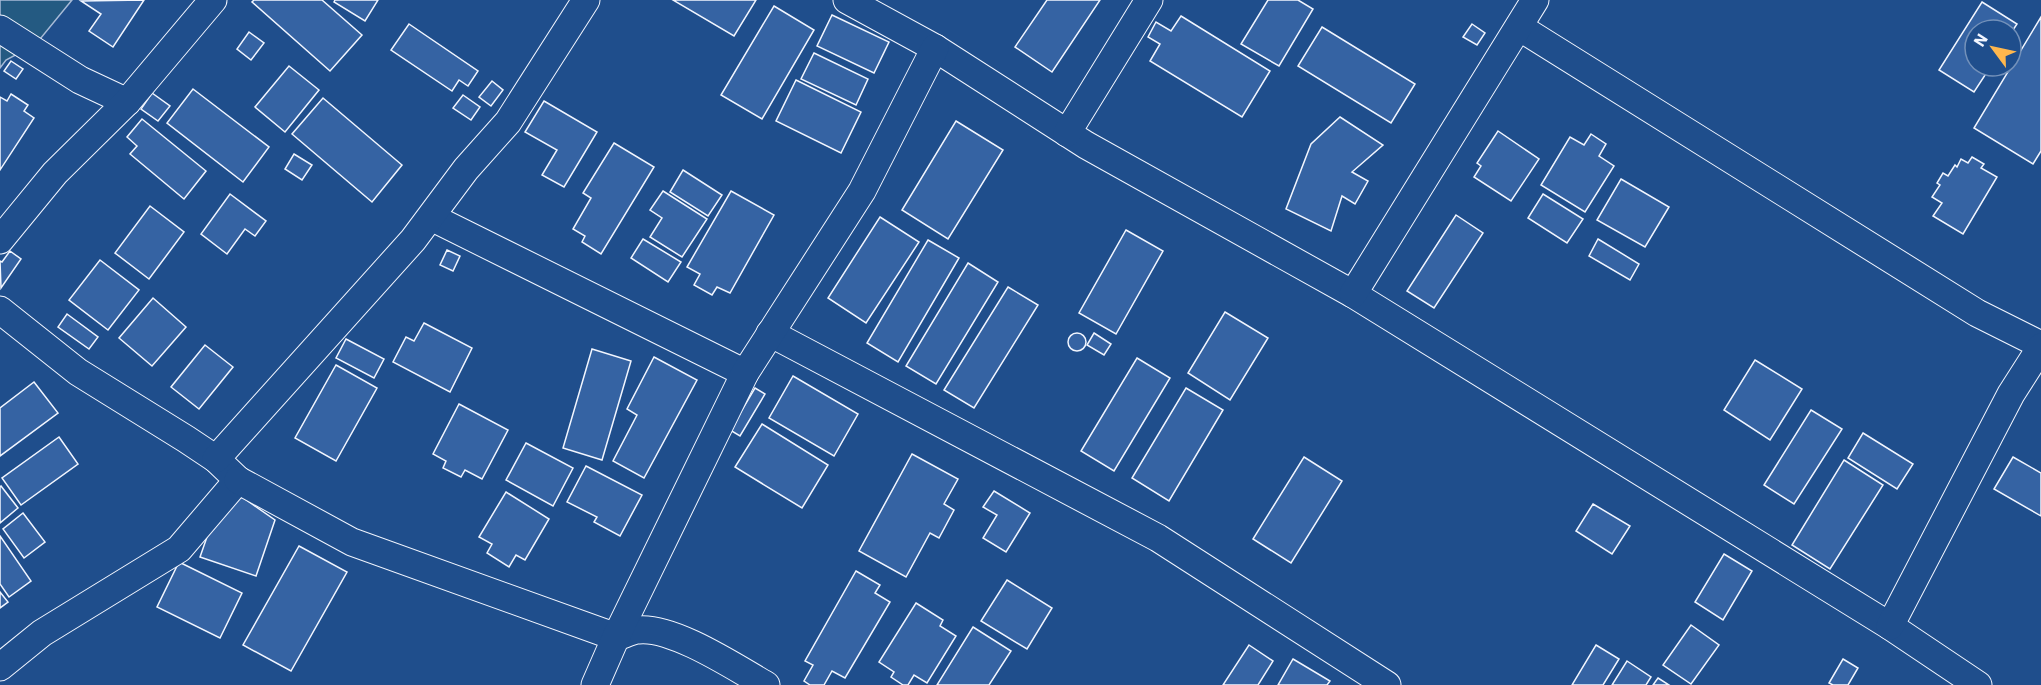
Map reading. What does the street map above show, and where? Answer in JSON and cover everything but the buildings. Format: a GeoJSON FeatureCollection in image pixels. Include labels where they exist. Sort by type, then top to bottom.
{"type":"FeatureCollection","features":[{"type":"Feature","properties":{"kind":"street"},"geometry":{"type":"LineString","coordinates":[[0,240],[55,173],[127,102],[213,0]]}},
{"type":"Feature","properties":{"kind":"street"},"geometry":{"type":"LineString","coordinates":[[216,459],[413,240],[466,170],[508,122],[586,0]]}},
{"type":"Feature","properties":{"kind":"street"},"geometry":{"type":"LineString","coordinates":[[847,0],[935,48],[1067,133],[1353,294],[1890,626],[1978,685]]}},
{"type":"Feature","properties":{"kind":"street"},"geometry":{"type":"LineString","coordinates":[[1067,133],[1149,0]]}},
{"type":"Feature","properties":{"kind":"street"},"geometry":{"type":"LineString","coordinates":[[1353,294],[1535,0]]}},
{"type":"Feature","properties":{"kind":"street"},"geometry":{"type":"LineString","coordinates":[[1519,27],[1977,313],[2041,346],[2010,394],[1890,626]]}},
{"type":"Feature","properties":{"kind":"street"},"geometry":{"type":"LineString","coordinates":[[0,29],[80,80],[127,102]]}},
{"type":"Feature","properties":{"kind":"street"},"geometry":{"type":"LineString","coordinates":[[596,685],[616,637],[745,373],[862,192],[935,48]]}},
{"type":"Feature","properties":{"kind":"street"},"geometry":{"type":"LineString","coordinates":[[431,217],[745,373]]}},
{"type":"Feature","properties":{"kind":"street"},"geometry":{"type":"LineString","coordinates":[[0,310],[78,372],[216,459],[238,480],[352,542],[616,637],[639,630],[659,632],[689,643],[766,685]]}},
{"type":"Feature","properties":{"kind":"street"},"geometry":{"type":"LineString","coordinates":[[771,333],[1158,538],[1387,685]]}},
{"type":"Feature","properties":{"kind":"street"},"geometry":{"type":"LineString","coordinates":[[0,667],[42,633],[179,549],[238,480]]}},
{"type":"Feature","properties":{"kind":"street"},"geometry":{"type":"LineString","coordinates":[[0,679],[4,685]]}},
{"type":"Feature","properties":{"kind":"shaded area"},"geometry":{"type":"Polygon","coordinates":[[[0,0],[72,0],[36,44],[6,60],[0,68],[0,0]]]}}]}
